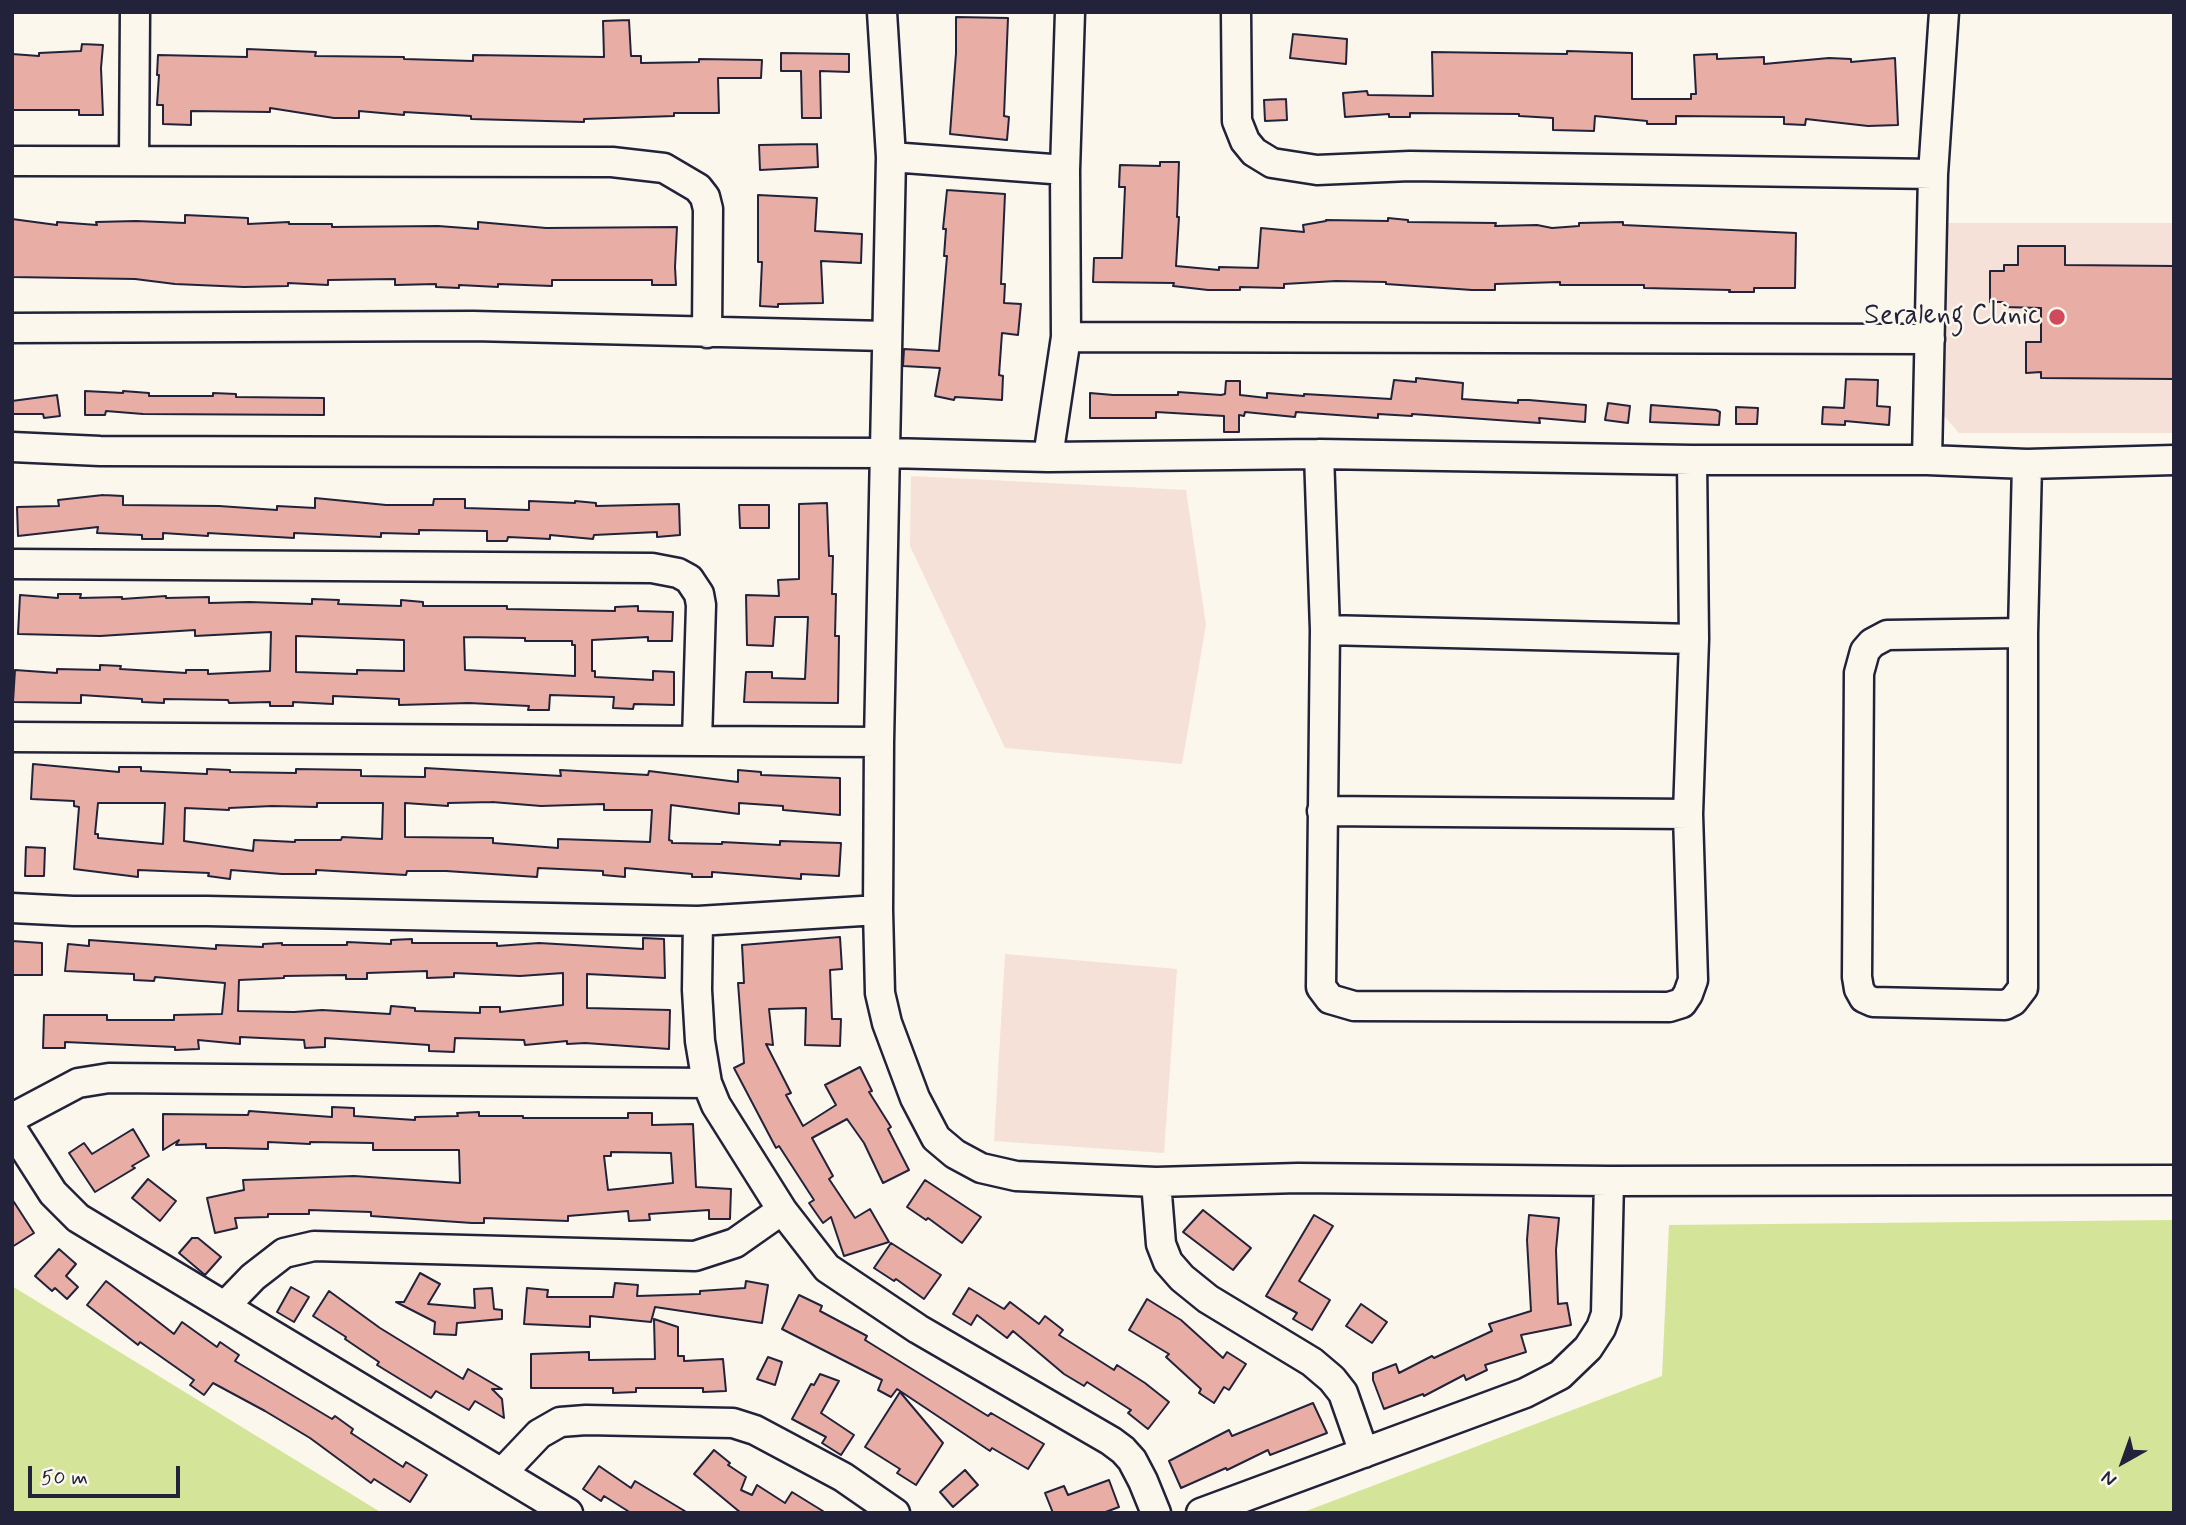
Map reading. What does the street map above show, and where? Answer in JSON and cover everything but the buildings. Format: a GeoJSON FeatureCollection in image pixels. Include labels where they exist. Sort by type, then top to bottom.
{"type":"FeatureCollection","features":[{"type":"Feature","properties":{"kind":"street"},"geometry":{"type":"LineString","coordinates":[[134,160],[135,12]]}},
{"type":"Feature","properties":{"kind":"street"},"geometry":{"type":"LineString","coordinates":[[882,12],[891,157],[880,742],[880,993],[887,1023],[915,1098],[936,1138],[956,1154],[981,1168],[1016,1176],[1156,1182],[1298,1178],[1609,1181],[2174,1180]]}},
{"type":"Feature","properties":{"kind":"street"},"geometry":{"type":"LineString","coordinates":[[1048,457],[1066,337],[1065,170],[1070,12]]}},
{"type":"Feature","properties":{"kind":"street"},"geometry":{"type":"LineString","coordinates":[[1236,12],[1237,121],[1245,141],[1255,152],[1272,163],[1317,170],[1410,166],[1933,174]]}},
{"type":"Feature","properties":{"kind":"street"},"geometry":{"type":"LineString","coordinates":[[1927,460],[1933,174],[1944,13]]}},
{"type":"Feature","properties":{"kind":"street"},"geometry":{"type":"LineString","coordinates":[[891,157],[1065,170]]}},
{"type":"Feature","properties":{"kind":"street"},"geometry":{"type":"LineString","coordinates":[[12,161],[612,162],[664,168],[698,188],[705,197],[708,209],[707,333]]}},
{"type":"Feature","properties":{"kind":"street"},"geometry":{"type":"LineString","coordinates":[[12,328],[473,326],[886,336]]}},
{"type":"Feature","properties":{"kind":"street"},"geometry":{"type":"LineString","coordinates":[[1066,337],[1930,339]]}},
{"type":"Feature","properties":{"kind":"street"},"geometry":{"type":"LineString","coordinates":[[12,447],[100,451],[887,453],[1048,457],[1319,454],[1692,460],[1927,460],[2027,464],[2174,460]]}},
{"type":"Feature","properties":{"kind":"street"},"geometry":{"type":"LineString","coordinates":[[1319,454],[1325,630],[1321,988],[1330,999],[1338,1003],[1367,1006],[1669,1007],[1682,1003],[1693,980],[1688,814],[1694,639],[1692,460]]}},
{"type":"Feature","properties":{"kind":"street"},"geometry":{"type":"LineString","coordinates":[[2023,633],[1887,635],[1872,643],[1865,651],[1859,673],[1857,977],[1864,998],[1873,1002],[2005,1005],[2013,1001],[2023,988],[2023,633],[2027,464]]}},
{"type":"Feature","properties":{"kind":"street"},"geometry":{"type":"LineString","coordinates":[[12,564],[652,568],[678,573],[689,579],[699,594],[701,605],[697,741]]}},
{"type":"Feature","properties":{"kind":"street"},"geometry":{"type":"LineString","coordinates":[[1325,630],[1694,639]]}},
{"type":"Feature","properties":{"kind":"street"},"geometry":{"type":"LineString","coordinates":[[12,737],[880,742]]}},
{"type":"Feature","properties":{"kind":"street"},"geometry":{"type":"LineString","coordinates":[[1322,811],[1688,814]]}},
{"type":"Feature","properties":{"kind":"street"},"geometry":{"type":"LineString","coordinates":[[12,908],[698,920],[878,910]]}},
{"type":"Feature","properties":{"kind":"street"},"geometry":{"type":"LineString","coordinates":[[698,920],[699,1028],[707,1083],[716,1105],[782,1210],[827,1268],[918,1329],[1117,1446],[1132,1460],[1156,1513]]}},
{"type":"Feature","properties":{"kind":"street"},"geometry":{"type":"LineString","coordinates":[[12,1118],[78,1083],[109,1078],[707,1083]]}},
{"type":"Feature","properties":{"kind":"street"},"geometry":{"type":"LineString","coordinates":[[12,1129],[53,1193],[78,1218],[568,1513]]}},
{"type":"Feature","properties":{"kind":"street"},"geometry":{"type":"LineString","coordinates":[[1201,1513],[1525,1393],[1560,1376],[1578,1361],[1601,1328],[1605,1314],[1609,1181]]}},
{"type":"Feature","properties":{"kind":"street"},"geometry":{"type":"LineString","coordinates":[[1156,1182],[1161,1244],[1168,1262],[1182,1278],[1208,1299],[1312,1362],[1332,1379],[1343,1394],[1364,1453]]}},
{"type":"Feature","properties":{"kind":"street"},"geometry":{"type":"LineString","coordinates":[[225,1306],[253,1277],[284,1253],[314,1246],[359,1245],[695,1256],[735,1243],[782,1210]]}},
{"type":"Feature","properties":{"kind":"street"},"geometry":{"type":"LineString","coordinates":[[502,1473],[539,1434],[560,1422],[586,1420],[733,1423],[755,1430],[843,1477],[895,1513]]}},
{"type":"Feature","properties":{"kind":"shaded area","name":"Seraleng Clinic"},"geometry":{"type":"Polygon","coordinates":[[[1942,223],[2174,223],[2174,433],[1959,433],[1939,410],[1942,223]]]}},
{"type":"Feature","properties":{"kind":"shaded area"},"geometry":{"type":"Polygon","coordinates":[[[911,476],[1186,490],[1206,625],[1182,764],[1005,748],[910,546],[911,476]]]}},
{"type":"Feature","properties":{"kind":"shaded area"},"geometry":{"type":"Polygon","coordinates":[[[1005,954],[1177,969],[1164,1153],[994,1141],[1005,954]]]}},
{"type":"Feature","properties":{"kind":"green space"},"geometry":{"type":"Polygon","coordinates":[[[2174,1220],[2174,1513],[1301,1513],[1662,1376],[1669,1225],[2174,1220]]]}},
{"type":"Feature","properties":{"kind":"green space"},"geometry":{"type":"Polygon","coordinates":[[[12,1286],[382,1513],[12,1513],[12,1286]]]}},
{"type":"Feature","properties":{"kind":"place","name":"Seraleng Clinic"},"geometry":{"type":"Point","coordinates":[2057,317]}}]}
